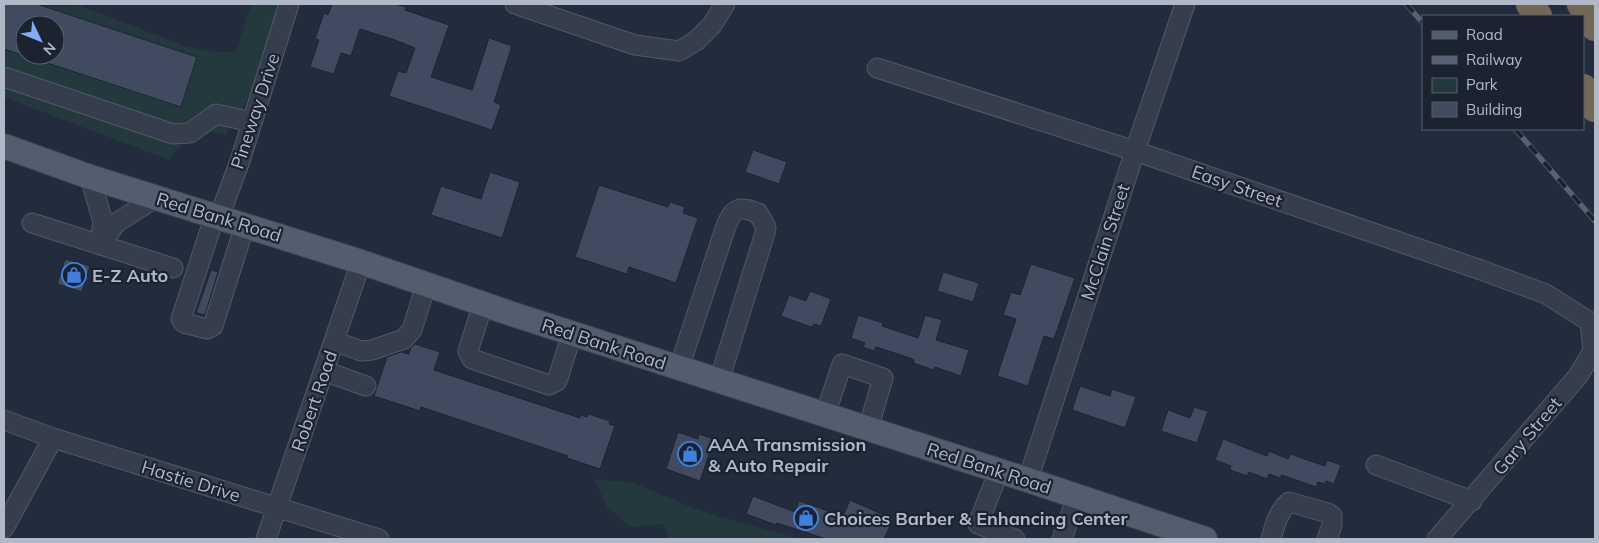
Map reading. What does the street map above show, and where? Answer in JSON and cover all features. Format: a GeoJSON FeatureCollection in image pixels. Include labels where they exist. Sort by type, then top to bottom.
{"type":"FeatureCollection","features":[{"type":"Feature","properties":{"kind":"highway"},"geometry":{"type":"LineString","coordinates":[[1530,4],[1537,15]]}},
{"type":"Feature","properties":{"kind":"highway"},"geometry":{"type":"LineString","coordinates":[[1581,4],[1595,27]]}},
{"type":"Feature","properties":{"kind":"highway"},"geometry":{"type":"LineString","coordinates":[[1584,90],[1595,108]]}},
{"type":"Feature","properties":{"kind":"main road","name":"Red Bank Road"},"geometry":{"type":"LineString","coordinates":[[4,146],[90,177],[361,262],[572,334],[1028,480],[1205,539]]}},
{"type":"Feature","properties":{"kind":"street","name":"Pineway Drive"},"geometry":{"type":"LineString","coordinates":[[232,264],[213,326],[207,329],[184,323],[181,319],[202,254],[240,161],[289,4]]}},
{"type":"Feature","properties":{"kind":"street"},"geometry":{"type":"LineString","coordinates":[[515,4],[635,45],[679,52],[696,42],[712,25],[725,4]]}},
{"type":"Feature","properties":{"kind":"street","name":"McClain Street"},"geometry":{"type":"LineString","coordinates":[[1028,480],[1185,4]]}},
{"type":"Feature","properties":{"kind":"street","name":"Easy Street"},"geometry":{"type":"LineString","coordinates":[[877,68],[1135,152],[1481,270],[1546,294],[1590,322]]}},
{"type":"Feature","properties":{"kind":"street"},"geometry":{"type":"LineString","coordinates":[[4,77],[173,134],[190,132],[216,114],[252,122]]}},
{"type":"Feature","properties":{"kind":"street"},"geometry":{"type":"LineString","coordinates":[[90,177],[103,222],[100,245]]}},
{"type":"Feature","properties":{"kind":"street"},"geometry":{"type":"LineString","coordinates":[[100,245],[116,222],[157,197]]}},
{"type":"Feature","properties":{"kind":"street"},"geometry":{"type":"LineString","coordinates":[[679,368],[730,217],[737,210],[743,208],[758,212],[766,227],[765,233],[719,381]]}},
{"type":"Feature","properties":{"kind":"street"},"geometry":{"type":"LineString","coordinates":[[32,223],[173,268]]}},
{"type":"Feature","properties":{"kind":"street"},"geometry":{"type":"LineString","coordinates":[[202,254],[232,264],[245,225]]}},
{"type":"Feature","properties":{"kind":"street","name":"Robert Road"},"geometry":{"type":"LineString","coordinates":[[266,539],[361,262]]}},
{"type":"Feature","properties":{"kind":"street"},"geometry":{"type":"LineString","coordinates":[[334,341],[362,351],[372,350],[404,338],[412,330],[426,285]]}},
{"type":"Feature","properties":{"kind":"street"},"geometry":{"type":"LineString","coordinates":[[483,304],[468,351],[472,359],[549,385],[557,381],[572,334]]}},
{"type":"Feature","properties":{"kind":"street","name":"Gary Street"},"geometry":{"type":"LineString","coordinates":[[1437,539],[1472,501],[1578,376],[1594,351],[1590,322]]}},
{"type":"Feature","properties":{"kind":"street"},"geometry":{"type":"LineString","coordinates":[[825,415],[842,364],[883,378],[868,429]]}},
{"type":"Feature","properties":{"kind":"street"},"geometry":{"type":"LineString","coordinates":[[324,371],[366,386]]}},
{"type":"Feature","properties":{"kind":"street","name":"Hastie Drive"},"geometry":{"type":"LineString","coordinates":[[4,420],[53,438],[379,539]]}},
{"type":"Feature","properties":{"kind":"street"},"geometry":{"type":"LineString","coordinates":[[4,528],[53,438]]}},
{"type":"Feature","properties":{"kind":"street"},"geometry":{"type":"LineString","coordinates":[[1376,465],[1472,501]]}},
{"type":"Feature","properties":{"kind":"street"},"geometry":{"type":"LineString","coordinates":[[999,471],[978,524],[1015,539]]}},
{"type":"Feature","properties":{"kind":"street"},"geometry":{"type":"LineString","coordinates":[[1062,539],[1077,497]]}},
{"type":"Feature","properties":{"kind":"street"},"geometry":{"type":"LineString","coordinates":[[1271,539],[1278,517],[1288,502],[1328,512],[1332,516],[1332,525],[1327,539]]}},
{"type":"Feature","properties":{"kind":"green space"},"geometry":{"type":"Polygon","coordinates":[[[4,4],[18,4],[18,7],[81,6],[185,46],[216,52],[236,52],[251,4],[281,4],[260,82],[225,135],[200,130],[184,141],[169,160],[4,97],[4,4]]]}},
{"type":"Feature","properties":{"kind":"green space"},"geometry":{"type":"Polygon","coordinates":[[[594,479],[634,483],[717,516],[801,539],[669,539],[664,524],[631,527],[607,507],[594,479]]]}},
{"type":"Feature","properties":{"kind":"building"},"geometry":{"type":"Polygon","coordinates":[[[4,4],[37,4],[197,57],[181,107],[53,65],[65,65],[65,15],[15,15],[15,53],[4,49],[4,4]]]}},
{"type":"Feature","properties":{"kind":"building"},"geometry":{"type":"Polygon","coordinates":[[[332,4],[395,4],[406,7],[405,10],[449,25],[431,77],[472,90],[489,38],[512,46],[494,102],[501,105],[492,130],[389,96],[398,71],[406,73],[415,48],[395,40],[360,29],[351,56],[341,53],[334,74],[310,67],[319,40],[315,39],[324,13],[328,15],[332,4]]]}},
{"type":"Feature","properties":{"kind":"building"},"geometry":{"type":"Polygon","coordinates":[[[753,150],[787,162],[779,184],[745,172],[753,150]]]}},
{"type":"Feature","properties":{"kind":"building"},"geometry":{"type":"Polygon","coordinates":[[[490,172],[520,182],[502,238],[431,215],[441,186],[481,199],[490,172]]]}},
{"type":"Feature","properties":{"kind":"building"},"geometry":{"type":"Polygon","coordinates":[[[599,185],[668,207],[670,202],[685,207],[683,213],[698,218],[676,283],[629,267],[627,274],[575,257],[599,185]]]}},
{"type":"Feature","properties":{"kind":"building","name":"E-Z Auto"},"geometry":{"type":"Polygon","coordinates":[[[65,259],[90,266],[82,292],[57,284],[65,259]]]}},
{"type":"Feature","properties":{"kind":"building"},"geometry":{"type":"Polygon","coordinates":[[[1031,264],[1075,278],[1054,339],[1044,336],[1028,386],[997,376],[1016,319],[1003,315],[1011,292],[1020,295],[1031,264]]]}},
{"type":"Feature","properties":{"kind":"building"},"geometry":{"type":"Polygon","coordinates":[[[211,270],[218,272],[205,315],[196,313],[211,270]]]}},
{"type":"Feature","properties":{"kind":"building"},"geometry":{"type":"Polygon","coordinates":[[[943,272],[979,283],[973,302],[937,291],[943,272]]]}},
{"type":"Feature","properties":{"kind":"building"},"geometry":{"type":"Polygon","coordinates":[[[810,291],[831,299],[821,326],[814,324],[811,327],[781,316],[789,295],[806,301],[810,291]]]}},
{"type":"Feature","properties":{"kind":"building"},"geometry":{"type":"Polygon","coordinates":[[[858,315],[883,323],[882,326],[918,338],[925,315],[942,320],[936,340],[969,350],[961,376],[935,367],[934,370],[913,363],[914,360],[910,358],[876,347],[874,351],[863,347],[865,343],[851,338],[858,315]]]}},
{"type":"Feature","properties":{"kind":"building"},"geometry":{"type":"Polygon","coordinates":[[[415,344],[440,352],[434,370],[580,418],[581,415],[587,417],[588,414],[610,421],[609,424],[615,426],[600,469],[567,458],[568,456],[421,407],[420,411],[374,396],[387,357],[401,352],[409,354],[415,344]]]}},
{"type":"Feature","properties":{"kind":"building"},"geometry":{"type":"Polygon","coordinates":[[[1080,386],[1110,396],[1112,389],[1136,397],[1125,428],[1072,410],[1080,386]]]}},
{"type":"Feature","properties":{"kind":"building"},"geometry":{"type":"Polygon","coordinates":[[[1194,407],[1208,411],[1197,443],[1161,431],[1168,410],[1190,418],[1194,407]]]}},
{"type":"Feature","properties":{"kind":"building","name":"AAA Transmission & Auto Repair"},"geometry":{"type":"Polygon","coordinates":[[[678,432],[698,439],[699,434],[714,439],[700,481],[666,469],[678,432]]]}},
{"type":"Feature","properties":{"kind":"building"},"geometry":{"type":"Polygon","coordinates":[[[1223,439],[1267,456],[1269,451],[1288,459],[1290,454],[1325,466],[1327,460],[1341,465],[1334,484],[1326,481],[1325,484],[1318,482],[1316,487],[1282,475],[1280,478],[1269,474],[1267,479],[1249,472],[1247,476],[1230,470],[1231,466],[1215,460],[1223,439]]]}},
{"type":"Feature","properties":{"kind":"building"},"geometry":{"type":"Polygon","coordinates":[[[753,496],[795,512],[799,501],[843,516],[850,500],[893,519],[884,539],[826,539],[777,523],[776,525],[746,514],[753,496]]]}},
{"type":"Feature","properties":{"kind":"railway"},"geometry":{"type":"LineString","coordinates":[[1406,4],[1422,22]]}},
{"type":"Feature","properties":{"kind":"railway"},"geometry":{"type":"LineString","coordinates":[[1516,130],[1595,221]]}},
{"type":"Feature","properties":{"kind":"place","name":"E-Z Auto"},"geometry":{"type":"Point","coordinates":[74,275]}},
{"type":"Feature","properties":{"kind":"place","name":"AAA Transmission & Auto Repair"},"geometry":{"type":"Point","coordinates":[690,454]}},
{"type":"Feature","properties":{"kind":"place","name":"Choices Barber & Enhancing Center"},"geometry":{"type":"Point","coordinates":[806,518]}}]}
